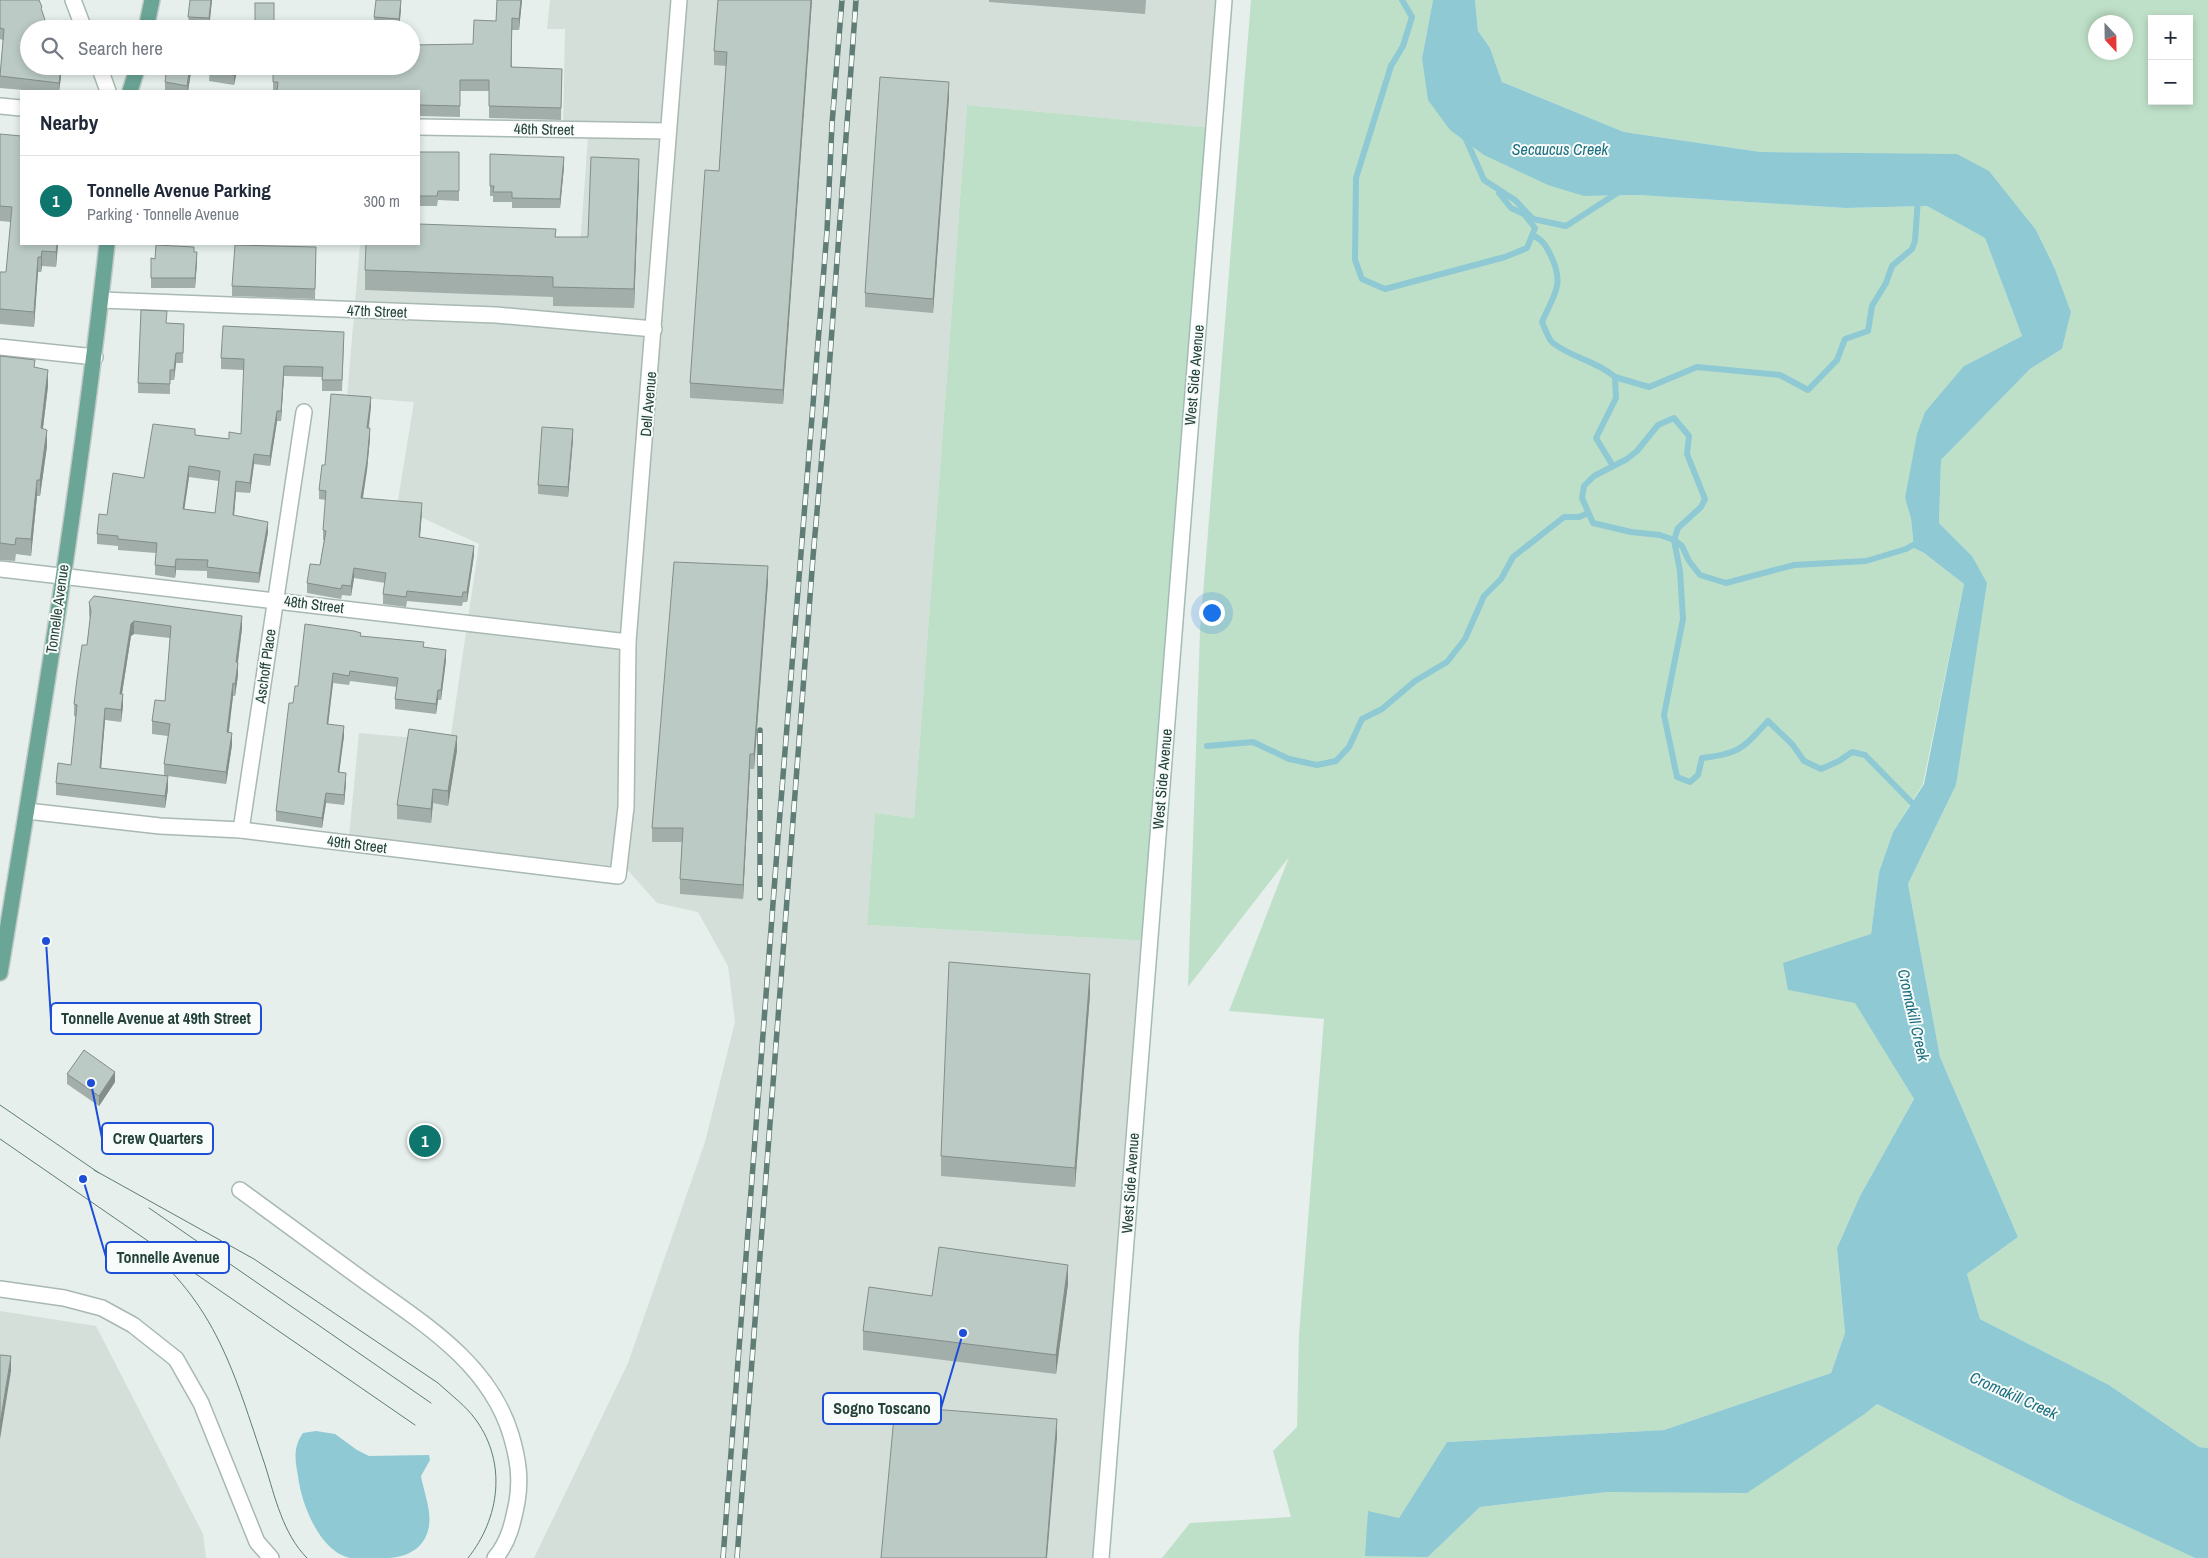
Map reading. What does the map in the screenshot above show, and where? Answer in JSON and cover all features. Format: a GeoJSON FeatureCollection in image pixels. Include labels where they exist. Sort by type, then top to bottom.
{"type":"FeatureCollection","features":[{"type":"Feature","properties":{"kind":"main road"},"geometry":{"type":"LineString","coordinates":[[148,20],[152,0]]}},
{"type":"Feature","properties":{"kind":"main road"},"geometry":{"type":"LineString","coordinates":[[130,90],[135,75]]}},
{"type":"Feature","properties":{"kind":"main road","name":"Tonnelle Avenue"},"geometry":{"type":"LineString","coordinates":[[0,973],[27,811],[95,357],[107,245]]}},
{"type":"Feature","properties":{"kind":"street"},"geometry":{"type":"LineString","coordinates":[[73,0],[81,20]]}},
{"type":"Feature","properties":{"kind":"street","name":"Dell Avenue"},"geometry":{"type":"LineString","coordinates":[[626,808],[628,642],[679,0]]}},
{"type":"Feature","properties":{"kind":"street","name":"West Side Avenue"},"geometry":{"type":"LineString","coordinates":[[1102,1558],[1224,0]]}},
{"type":"Feature","properties":{"kind":"street"},"geometry":{"type":"LineString","coordinates":[[102,75],[108,90]]}},
{"type":"Feature","properties":{"kind":"street"},"geometry":{"type":"LineString","coordinates":[[0,106],[20,108]]}},
{"type":"Feature","properties":{"kind":"street","name":"46th Street"},"geometry":{"type":"LineString","coordinates":[[420,127],[668,131]]}},
{"type":"Feature","properties":{"kind":"street","name":"47th Street"},"geometry":{"type":"LineString","coordinates":[[101,300],[496,315],[654,329]]}},
{"type":"Feature","properties":{"kind":"street"},"geometry":{"type":"LineString","coordinates":[[0,347],[95,357]]}},
{"type":"Feature","properties":{"kind":"street","name":"Aschoff Place"},"geometry":{"type":"LineString","coordinates":[[241,830],[304,412]]}},
{"type":"Feature","properties":{"kind":"street","name":"48th Street"},"geometry":{"type":"LineString","coordinates":[[0,569],[628,642]]}},
{"type":"Feature","properties":{"kind":"street","name":"49th Street"},"geometry":{"type":"LineString","coordinates":[[27,811],[160,826],[241,830],[618,876],[626,808]]}},
{"type":"Feature","properties":{"kind":"street"},"geometry":{"type":"LineString","coordinates":[[240,1190],[427,1326],[456,1350],[480,1376],[506,1420],[518,1460],[519,1487],[512,1528],[495,1558]]}},
{"type":"Feature","properties":{"kind":"street"},"geometry":{"type":"LineString","coordinates":[[0,1289],[64,1298],[102,1308],[133,1325],[176,1359],[200,1403],[257,1542],[271,1558]]}},
{"type":"Feature","properties":{"kind":"shaded area"},"geometry":{"type":"Polygon","coordinates":[[[550,0],[1223,0],[1213,128],[967,105],[914,818],[875,813],[867,925],[1150,941],[1101,1558],[534,1558],[628,1363],[705,1142],[735,1022],[728,966],[698,912],[657,903],[625,867],[349,837],[359,733],[450,741],[479,544],[397,506],[414,402],[347,397],[360,245],[580,246],[588,137],[563,124],[565,29],[547,29],[550,0]]]}},
{"type":"Feature","properties":{"kind":"shaded area"},"geometry":{"type":"Polygon","coordinates":[[[0,1311],[96,1326],[203,1534],[206,1558],[0,1558],[0,1311]]]}},
{"type":"Feature","properties":{"kind":"green space"},"geometry":{"type":"Polygon","coordinates":[[[1251,0],[1433,0],[1422,58],[1584,196],[1638,195],[1845,208],[1927,206],[1985,238],[2022,336],[1964,366],[1905,498],[1911,519],[1914,548],[1924,553],[1964,584],[1923,784],[1893,832],[1879,872],[1871,934],[1788,990],[1855,1002],[1914,1099],[1860,1196],[1837,1248],[1845,1333],[1831,1373],[1664,1430],[1447,1442],[1399,1518],[1428,1557],[1480,1507],[1607,1492],[1866,1413],[1877,1404],[2070,1500],[2195,1558],[1162,1558],[1190,1523],[1291,1517],[1273,1451],[1297,1427],[1299,1334],[1324,1019],[1229,1011],[1289,857],[1188,987],[1200,631],[1251,0]]]}},
{"type":"Feature","properties":{"kind":"green space"},"geometry":{"type":"Polygon","coordinates":[[[1475,0],[2208,0],[2208,1448],[2199,1447],[2109,1385],[1980,1319],[1967,1274],[2018,1237],[1940,1057],[1908,884],[1956,785],[1972,556],[1939,523],[1941,460],[2030,369],[2062,349],[2071,312],[2055,269],[2036,230],[1836,153],[1761,152],[1624,132],[1502,82],[1490,48],[1478,31],[1475,0]]]}},
{"type":"Feature","properties":{"kind":"green space"},"geometry":{"type":"Polygon","coordinates":[[[967,105],[1213,128],[1150,941],[867,925],[875,813],[914,818],[967,105]]]}},
{"type":"Feature","properties":{"kind":"water"},"geometry":{"type":"Polygon","coordinates":[[[1433,0],[1475,0],[1478,31],[1490,48],[1502,82],[1624,132],[1761,152],[1957,154],[1989,171],[2036,230],[2055,269],[2071,312],[2062,349],[2030,369],[1941,460],[1939,523],[1972,556],[1987,583],[1956,785],[1908,884],[1940,1057],[2018,1237],[1967,1274],[1980,1319],[2109,1385],[2199,1447],[2208,1448],[2208,1558],[2195,1558],[2070,1500],[1877,1404],[1747,1493],[1607,1492],[1480,1507],[1428,1557],[1365,1556],[1368,1511],[1399,1518],[1447,1442],[1664,1430],[1831,1373],[1845,1333],[1837,1248],[1860,1196],[1914,1099],[1855,1003],[1788,990],[1783,963],[1871,934],[1879,872],[1893,832],[1924,784],[1964,584],[1924,553],[1914,548],[1911,519],[1905,498],[1917,434],[1925,412],[1964,366],[2022,336],[1985,238],[1927,206],[1845,208],[1638,195],[1584,196],[1548,185],[1484,155],[1450,130],[1428,100],[1422,58],[1433,0]]]}},
{"type":"Feature","properties":{"kind":"water"},"geometry":{"type":"Polygon","coordinates":[[[316,1431],[335,1434],[369,1456],[429,1455],[430,1460],[421,1476],[428,1506],[429,1521],[426,1536],[419,1546],[409,1553],[398,1557],[351,1558],[340,1554],[330,1547],[321,1537],[303,1500],[296,1464],[296,1449],[303,1433],[316,1431]]]}},
{"type":"Feature","properties":{"kind":"building"},"geometry":{"type":"Polygon","coordinates":[[[0,0],[39,0],[45,20],[20,20],[20,75],[60,75],[59,83],[0,76],[4,29],[0,28],[0,0]]]}},
{"type":"Feature","properties":{"kind":"building"},"geometry":{"type":"Polygon","coordinates":[[[190,0],[211,0],[209,18],[188,17],[190,0]]]}},
{"type":"Feature","properties":{"kind":"building"},"geometry":{"type":"Polygon","coordinates":[[[376,0],[401,0],[399,19],[374,17],[376,0]]]}},
{"type":"Feature","properties":{"kind":"building"},"geometry":{"type":"Polygon","coordinates":[[[497,0],[521,0],[519,19],[512,18],[511,67],[562,69],[561,108],[489,106],[489,80],[460,80],[460,106],[420,105],[420,90],[277,90],[278,82],[273,82],[273,75],[420,75],[420,45],[473,44],[474,20],[496,21],[497,0]]]}},
{"type":"Feature","properties":{"kind":"building"},"geometry":{"type":"Polygon","coordinates":[[[718,0],[811,0],[783,390],[690,383],[705,170],[719,171],[727,52],[714,51],[718,0]]]}},
{"type":"Feature","properties":{"kind":"building"},"geometry":{"type":"Polygon","coordinates":[[[255,3],[274,3],[274,20],[255,20],[255,3]]]}},
{"type":"Feature","properties":{"kind":"building"},"geometry":{"type":"Polygon","coordinates":[[[166,75],[189,75],[187,86],[165,82],[166,75]]]}},
{"type":"Feature","properties":{"kind":"building"},"geometry":{"type":"Polygon","coordinates":[[[880,77],[949,82],[933,299],[865,293],[880,77]]]}},
{"type":"Feature","properties":{"kind":"building"},"geometry":{"type":"Polygon","coordinates":[[[0,134],[20,136],[20,245],[57,245],[56,252],[42,251],[41,257],[38,257],[34,312],[0,309],[0,272],[6,272],[12,207],[0,206],[0,134]]]}},
{"type":"Feature","properties":{"kind":"building"},"geometry":{"type":"Polygon","coordinates":[[[420,152],[459,152],[459,191],[438,191],[437,196],[420,196],[420,152]]]}},
{"type":"Feature","properties":{"kind":"building"},"geometry":{"type":"Polygon","coordinates":[[[490,154],[564,157],[560,199],[512,198],[512,192],[493,192],[494,186],[490,186],[490,154]]]}},
{"type":"Feature","properties":{"kind":"building"},"geometry":{"type":"Polygon","coordinates":[[[591,157],[639,159],[634,289],[553,287],[553,277],[365,270],[366,245],[420,245],[420,224],[556,229],[555,237],[588,237],[591,157]]]}},
{"type":"Feature","properties":{"kind":"building"},"geometry":{"type":"Polygon","coordinates":[[[156,245],[194,247],[194,252],[197,252],[195,278],[151,278],[151,258],[155,259],[156,245]]]}},
{"type":"Feature","properties":{"kind":"building"},"geometry":{"type":"Polygon","coordinates":[[[235,245],[316,247],[315,289],[232,286],[235,245]]]}},
{"type":"Feature","properties":{"kind":"building"},"geometry":{"type":"Polygon","coordinates":[[[141,310],[167,311],[166,323],[184,324],[183,353],[176,353],[174,370],[170,370],[170,384],[138,383],[141,310]]]}},
{"type":"Feature","properties":{"kind":"building"},"geometry":{"type":"Polygon","coordinates":[[[223,326],[344,332],[342,380],[322,380],[323,367],[284,366],[281,411],[277,411],[270,456],[254,454],[250,483],[236,481],[233,515],[268,522],[259,573],[207,567],[208,560],[176,559],[175,567],[155,565],[157,543],[118,539],[118,536],[97,534],[99,514],[107,515],[113,473],[144,478],[153,424],[195,429],[195,435],[229,439],[229,432],[241,434],[244,359],[221,358],[223,326]],[[189,466],[183,509],[215,513],[220,471],[189,466]]]}},
{"type":"Feature","properties":{"kind":"building"},"geometry":{"type":"Polygon","coordinates":[[[0,356],[35,360],[34,367],[48,370],[41,428],[47,430],[40,480],[37,480],[31,539],[16,538],[15,545],[0,543],[0,356]]]}},
{"type":"Feature","properties":{"kind":"building"},"geometry":{"type":"Polygon","coordinates":[[[331,394],[371,397],[367,428],[370,428],[367,461],[361,498],[422,503],[419,537],[474,546],[467,592],[463,592],[462,597],[407,591],[406,597],[383,594],[386,573],[354,568],[351,586],[342,585],[341,589],[307,583],[310,564],[320,565],[326,531],[323,530],[326,491],[319,490],[322,465],[325,465],[331,394]]]}},
{"type":"Feature","properties":{"kind":"building"},"geometry":{"type":"Polygon","coordinates":[[[542,427],[573,429],[568,487],[538,485],[542,427]]]}},
{"type":"Feature","properties":{"kind":"building"},"geometry":{"type":"Polygon","coordinates":[[[674,562],[768,566],[754,754],[750,754],[743,885],[680,879],[683,828],[652,828],[674,562]]]}},
{"type":"Feature","properties":{"kind":"building"},"geometry":{"type":"Polygon","coordinates":[[[94,596],[242,616],[236,662],[238,663],[235,684],[233,683],[227,732],[232,733],[226,772],[164,764],[170,724],[152,721],[155,700],[165,701],[171,626],[134,621],[131,624],[120,694],[123,694],[121,710],[105,708],[100,768],[168,776],[165,796],[56,783],[58,763],[71,765],[77,705],[74,704],[77,679],[82,645],[87,645],[91,611],[89,602],[94,596]]]}},
{"type":"Feature","properties":{"kind":"building"},"geometry":{"type":"Polygon","coordinates":[[[305,624],[354,631],[361,633],[360,636],[424,642],[423,647],[446,650],[441,690],[438,690],[436,704],[395,699],[398,678],[350,671],[349,676],[333,673],[327,724],[344,726],[338,772],[346,773],[344,795],[326,793],[322,818],[276,811],[289,703],[293,703],[295,686],[298,686],[305,624]]]}},
{"type":"Feature","properties":{"kind":"building"},"geometry":{"type":"Polygon","coordinates":[[[409,729],[457,736],[448,791],[433,789],[431,809],[397,805],[409,729]]]}},
{"type":"Feature","properties":{"kind":"building"},"geometry":{"type":"Polygon","coordinates":[[[949,962],[1090,974],[1075,1168],[941,1156],[949,962]]]}},
{"type":"Feature","properties":{"kind":"building"},"geometry":{"type":"Polygon","coordinates":[[[84,1050],[115,1072],[99,1096],[67,1074],[84,1050]]]}},
{"type":"Feature","properties":{"kind":"building"},"geometry":{"type":"Polygon","coordinates":[[[939,1247],[1068,1265],[1056,1355],[863,1331],[869,1287],[932,1296],[939,1247]]]}},
{"type":"Feature","properties":{"kind":"building"},"geometry":{"type":"Polygon","coordinates":[[[0,1355],[11,1356],[0,1424],[0,1355]]]}},
{"type":"Feature","properties":{"kind":"building"},"geometry":{"type":"Polygon","coordinates":[[[895,1406],[1057,1419],[1046,1558],[881,1558],[895,1406]]]}},
{"type":"Feature","properties":{"kind":"waterway"},"geometry":{"type":"LineString","coordinates":[[1402,0],[1412,17],[1403,46],[1391,66],[1356,178],[1355,260],[1362,279],[1385,289],[1505,257],[1527,248],[1535,228],[1524,214],[1511,208],[1499,193]]}},
{"type":"Feature","properties":{"kind":"waterway"},"geometry":{"type":"LineString","coordinates":[[1465,137],[1484,180],[1515,200],[1533,219],[1566,226],[1619,192]]}},
{"type":"Feature","properties":{"kind":"waterway"},"geometry":{"type":"LineString","coordinates":[[1613,466],[1596,438],[1616,398],[1615,377],[1649,387],[1697,367],[1780,375],[1808,390],[1837,360],[1845,339],[1868,331],[1872,306],[1886,283],[1892,266],[1912,249],[1915,241],[1918,198]]}},
{"type":"Feature","properties":{"kind":"waterway"},"geometry":{"type":"LineString","coordinates":[[1534,236],[1546,247],[1557,275],[1554,296],[1542,322],[1550,339],[1560,348],[1600,367],[1615,377]]}},
{"type":"Feature","properties":{"kind":"waterway"},"geometry":{"type":"LineString","coordinates":[[1916,807],[1865,755],[1852,752],[1839,761],[1821,769],[1804,761],[1792,744],[1768,721],[1746,744],[1733,752],[1702,758],[1698,775],[1690,782],[1677,777],[1664,715],[1683,619],[1680,571],[1674,540],[1678,528],[1701,507],[1705,499],[1687,454],[1689,436],[1674,418],[1658,425],[1637,451],[1627,459],[1594,476],[1584,486],[1582,498],[1593,523],[1631,532],[1660,535],[1674,540],[1682,546],[1689,561],[1700,575],[1726,583],[1794,565],[1866,561],[1906,549],[1920,541]]}},
{"type":"Feature","properties":{"kind":"waterway"},"geometry":{"type":"LineString","coordinates":[[1207,746],[1253,742],[1289,759],[1317,765],[1336,761],[1349,747],[1362,719],[1382,709],[1415,681],[1447,662],[1465,639],[1484,596],[1501,579],[1513,557],[1564,517],[1579,517],[1588,513]]}},
{"type":"Feature","properties":{"kind":"tram line"},"geometry":{"type":"LineString","coordinates":[[0,1105],[99,1173]]}},
{"type":"Feature","properties":{"kind":"tram line"},"geometry":{"type":"LineString","coordinates":[[0,1139],[415,1425]]}},
{"type":"Feature","properties":{"kind":"tram line"},"geometry":{"type":"LineString","coordinates":[[94,1170],[254,1259],[438,1383],[468,1410],[486,1437],[496,1472],[493,1508],[487,1526],[468,1558]]}},
{"type":"Feature","properties":{"kind":"tram line"},"geometry":{"type":"LineString","coordinates":[[149,1208],[431,1403]]}},
{"type":"Feature","properties":{"kind":"tram line"},"geometry":{"type":"LineString","coordinates":[[138,1241],[165,1265],[187,1290],[205,1315],[232,1370],[276,1502],[286,1526],[292,1538],[307,1558]]}},
{"type":"Feature","properties":{"kind":"railway"},"geometry":{"type":"LineString","coordinates":[[723,1558],[827,231],[832,124],[842,0]]}},
{"type":"Feature","properties":{"kind":"railway"},"geometry":{"type":"LineString","coordinates":[[737,1558],[856,0]]}},
{"type":"Feature","properties":{"kind":"railway"},"geometry":{"type":"LineString","coordinates":[[760,730],[760,898]]}},
{"type":"Feature","properties":{"kind":"place","name":"Tonnelle Avenue at 49th Street"},"geometry":{"type":"Point","coordinates":[46,941]}},
{"type":"Feature","properties":{"kind":"place","name":"Crew Quarters"},"geometry":{"type":"Point","coordinates":[91,1083]}},
{"type":"Feature","properties":{"kind":"place","name":"Tonnelle Avenue Parking"},"geometry":{"type":"Point","coordinates":[425,1141]}},
{"type":"Feature","properties":{"kind":"place","name":"Tonnelle Avenue"},"geometry":{"type":"Point","coordinates":[83,1179]}},
{"type":"Feature","properties":{"kind":"place","name":"Sogno Toscano"},"geometry":{"type":"Point","coordinates":[963,1333]}},
{"type":"Feature","properties":{"kind":"water label","name":"Secaucus Creek"},"geometry":{"type":"Point","coordinates":[1560,149]}},
{"type":"Feature","properties":{"kind":"water label","name":"Cromakill Creek"},"geometry":{"type":"Point","coordinates":[1914,1015]}},
{"type":"Feature","properties":{"kind":"water label","name":"Cromakill Creek"},"geometry":{"type":"Point","coordinates":[2014,1395]}}]}
